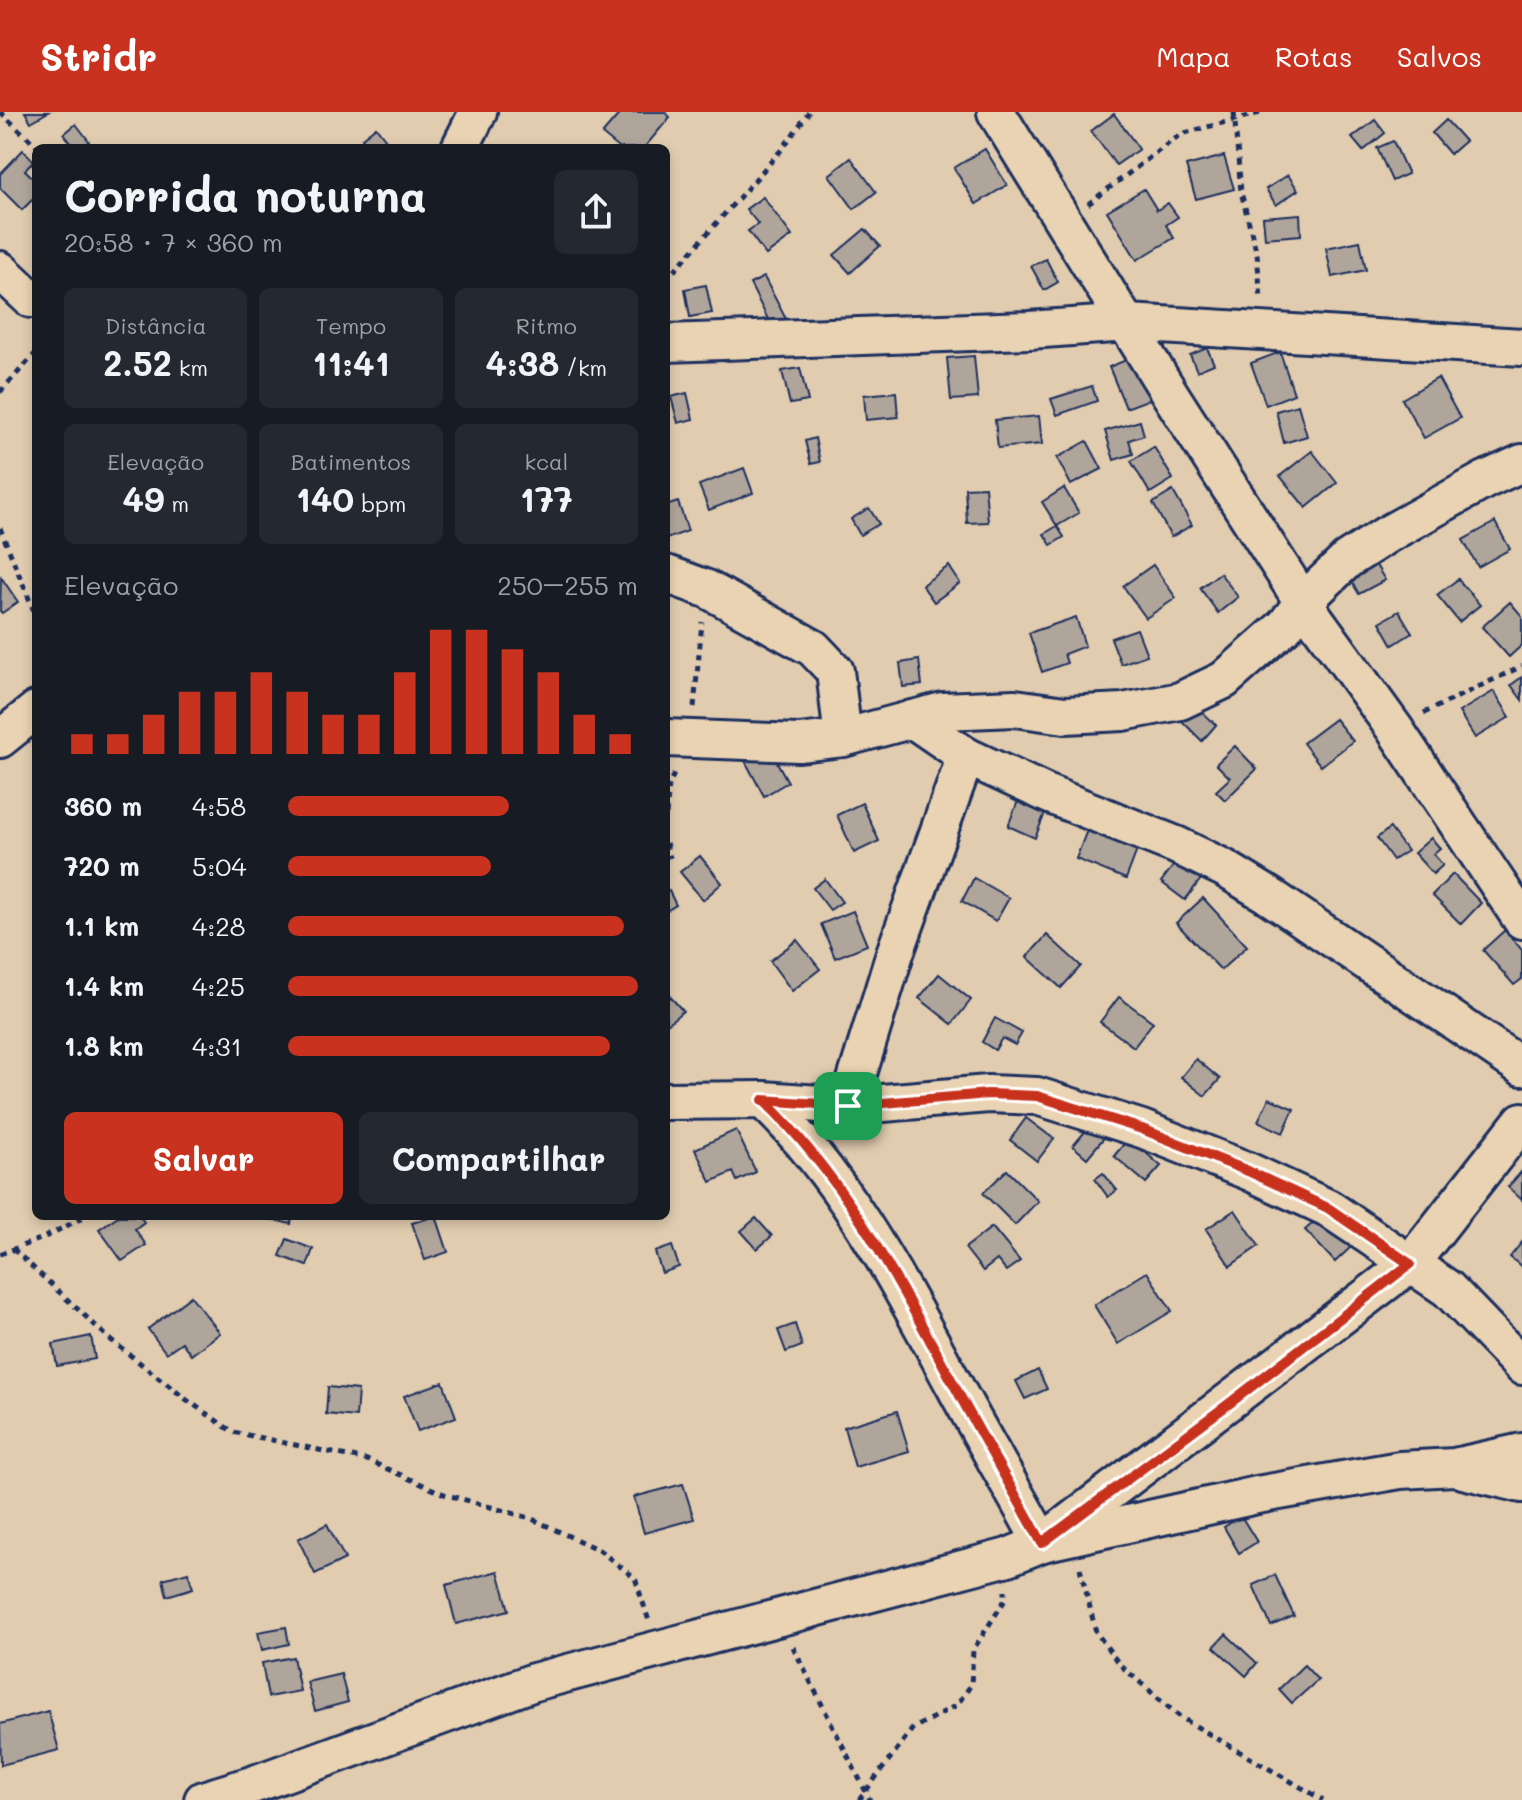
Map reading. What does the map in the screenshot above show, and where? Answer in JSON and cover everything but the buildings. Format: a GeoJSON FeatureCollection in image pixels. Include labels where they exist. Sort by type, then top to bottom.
{"type":"FeatureCollection","features":[{"type":"Feature","properties":{"kind":"street"},"geometry":{"type":"LineString","coordinates":[[462,144],[478,112]]}},
{"type":"Feature","properties":{"kind":"street"},"geometry":{"type":"LineString","coordinates":[[996,112],[1303,602],[1394,728],[1522,920]]}},
{"type":"Feature","properties":{"kind":"street"},"geometry":{"type":"LineString","coordinates":[[0,270],[22,300]]}},
{"type":"Feature","properties":{"kind":"street"},"geometry":{"type":"LineString","coordinates":[[670,343],[1029,330],[1128,323],[1522,347]]}},
{"type":"Feature","properties":{"kind":"street"},"geometry":{"type":"LineString","coordinates":[[670,738],[799,743],[843,738],[943,711],[1015,708],[1065,715],[1123,712],[1180,701],[1224,680],[1285,626],[1303,602],[1347,560],[1485,480],[1522,463]]}},
{"type":"Feature","properties":{"kind":"street"},"geometry":{"type":"LineString","coordinates":[[670,575],[707,589],[813,648],[835,671],[843,738]]}},
{"type":"Feature","properties":{"kind":"street"},"geometry":{"type":"LineString","coordinates":[[0,739],[32,713]]}},
{"type":"Feature","properties":{"kind":"street"},"geometry":{"type":"LineString","coordinates":[[912,719],[966,756],[1224,868],[1522,1067]]}},
{"type":"Feature","properties":{"kind":"street"},"geometry":{"type":"LineString","coordinates":[[848,1106],[895,953],[966,756]]}},
{"type":"Feature","properties":{"kind":"street"},"geometry":{"type":"LineString","coordinates":[[670,1101],[763,1100],[848,1106],[988,1094],[1037,1096],[1142,1129],[1248,1171],[1328,1208],[1448,1289],[1522,1366]]}},
{"type":"Feature","properties":{"kind":"street"},"geometry":{"type":"LineString","coordinates":[[763,1100],[824,1168],[861,1220],[919,1320],[1057,1540]]}},
{"type":"Feature","properties":{"kind":"street"},"geometry":{"type":"LineString","coordinates":[[1057,1540],[1410,1264],[1522,1121]]}},
{"type":"Feature","properties":{"kind":"street"},"geometry":{"type":"LineString","coordinates":[[203,1800],[534,1682],[1008,1557],[1057,1540],[1271,1492],[1400,1470],[1454,1467],[1522,1452]]}},
{"type":"Feature","properties":{"kind":"street"},"geometry":{"type":"LineString","coordinates":[[1454,1467],[1522,1484]]}},
{"type":"Feature","properties":{"kind":"path"},"geometry":{"type":"LineString","coordinates":[[0,112],[35,144]]}},
{"type":"Feature","properties":{"kind":"path"},"geometry":{"type":"LineString","coordinates":[[670,275],[783,148],[809,112]]}},
{"type":"Feature","properties":{"kind":"path"},"geometry":{"type":"LineString","coordinates":[[1065,222],[1181,134],[1234,116],[1264,112]]}},
{"type":"Feature","properties":{"kind":"path"},"geometry":{"type":"LineString","coordinates":[[1234,116],[1241,192],[1257,254],[1262,305],[1253,330]]}},
{"type":"Feature","properties":{"kind":"path"},"geometry":{"type":"LineString","coordinates":[[0,392],[32,357]]}},
{"type":"Feature","properties":{"kind":"path"},"geometry":{"type":"LineString","coordinates":[[0,528],[32,606]]}},
{"type":"Feature","properties":{"kind":"path"},"geometry":{"type":"LineString","coordinates":[[1394,728],[1522,666]]}},
{"type":"Feature","properties":{"kind":"path"},"geometry":{"type":"LineString","coordinates":[[0,1254],[43,1238],[78,1220]]}},
{"type":"Feature","properties":{"kind":"path"},"geometry":{"type":"LineString","coordinates":[[13,1249],[111,1340],[233,1432],[367,1460],[444,1494],[530,1518],[599,1550],[635,1578],[658,1650]]}},
{"type":"Feature","properties":{"kind":"path"},"geometry":{"type":"LineString","coordinates":[[1057,1540],[1096,1632],[1119,1664],[1180,1717],[1323,1800]]}},
{"type":"Feature","properties":{"kind":"path"},"geometry":{"type":"LineString","coordinates":[[859,1800],[913,1728],[957,1705],[971,1685],[973,1650],[1005,1600],[1008,1557]]}},
{"type":"Feature","properties":{"kind":"path"},"geometry":{"type":"LineString","coordinates":[[779,1617],[870,1800]]}},
{"type":"Feature","properties":{"kind":"route"},"geometry":{"type":"LineString","coordinates":[[988,1094],[1037,1096],[1142,1129],[1248,1171],[1328,1208],[1410,1264],[1042,1543],[861,1220],[824,1168],[763,1100],[848,1106],[988,1094]]}}]}
